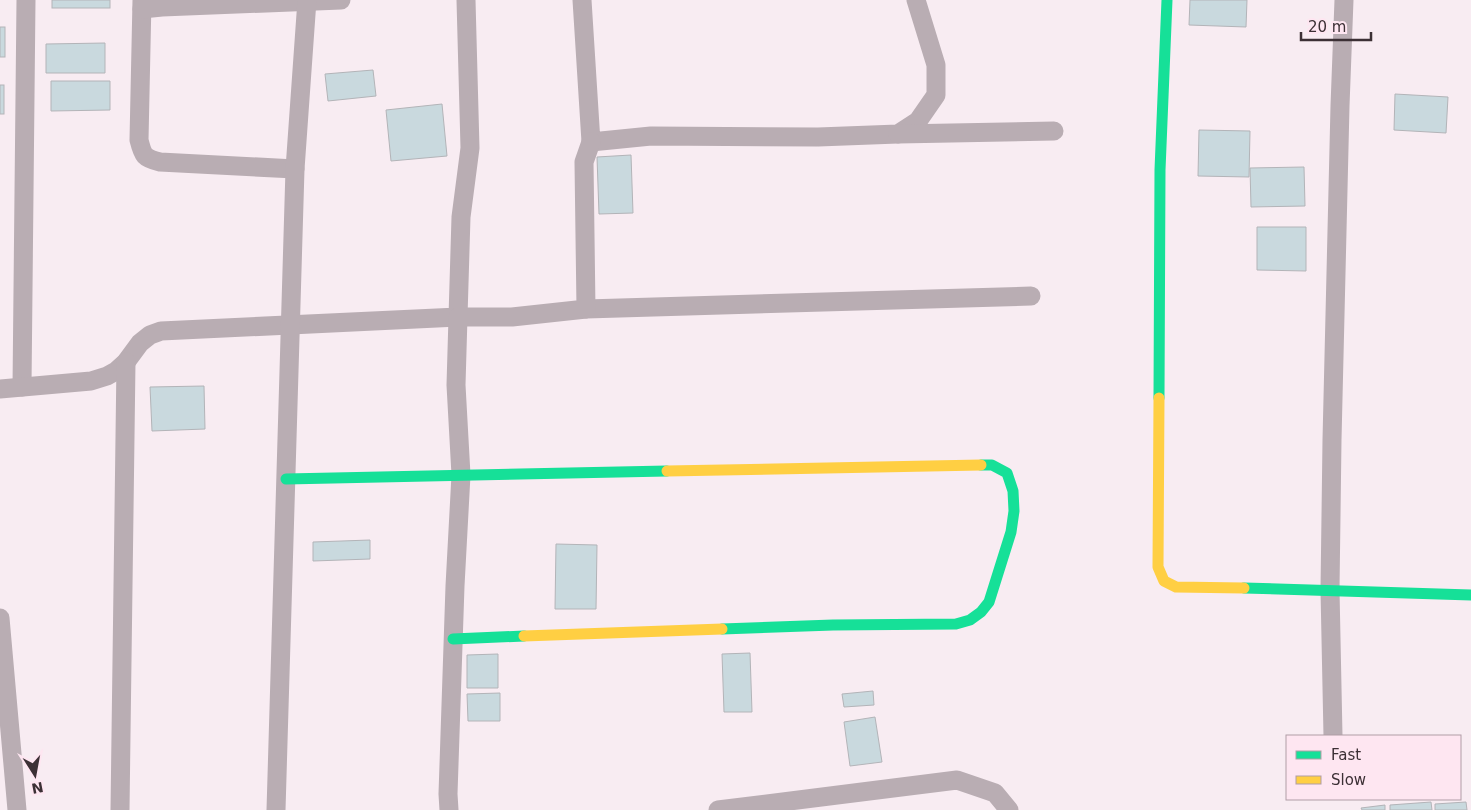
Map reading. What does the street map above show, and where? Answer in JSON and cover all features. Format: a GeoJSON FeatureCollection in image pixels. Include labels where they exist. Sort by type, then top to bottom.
{"type":"FeatureCollection","features":[{"type":"Feature","properties":{"kind":"street"},"geometry":{"type":"LineString","coordinates":[[22,387],[26,0]]}},
{"type":"Feature","properties":{"kind":"street"},"geometry":{"type":"LineString","coordinates":[[295,169],[160,162],[148,159],[143,153],[139,140],[140,25],[142,5],[162,7],[341,0]]}},
{"type":"Feature","properties":{"kind":"street"},"geometry":{"type":"LineString","coordinates":[[449,810],[448,794],[461,475],[456,385],[461,218],[470,148],[466,0]]}},
{"type":"Feature","properties":{"kind":"street"},"geometry":{"type":"LineString","coordinates":[[582,0],[591,142],[584,162],[586,308]]}},
{"type":"Feature","properties":{"kind":"street"},"geometry":{"type":"LineString","coordinates":[[898,134],[918,121],[936,94],[936,65],[916,0]]}},
{"type":"Feature","properties":{"kind":"street"},"geometry":{"type":"LineString","coordinates":[[1168,0],[1160,170],[1158,567],[1164,580],[1176,587],[1471,595]]}},
{"type":"Feature","properties":{"kind":"street"},"geometry":{"type":"LineString","coordinates":[[1332,735],[1330,590],[1339,126],[1344,0]]}},
{"type":"Feature","properties":{"kind":"street"},"geometry":{"type":"LineString","coordinates":[[276,810],[295,169],[307,1]]}},
{"type":"Feature","properties":{"kind":"street"},"geometry":{"type":"LineString","coordinates":[[591,142],[651,136],[818,137],[1054,131]]}},
{"type":"Feature","properties":{"kind":"street"},"geometry":{"type":"LineString","coordinates":[[0,390],[91,380],[111,374],[126,362],[140,343],[150,335],[161,331],[458,317],[512,317],[586,308],[1031,296]]}},
{"type":"Feature","properties":{"kind":"street"},"geometry":{"type":"LineString","coordinates":[[120,810],[126,362]]}},
{"type":"Feature","properties":{"kind":"street"},"geometry":{"type":"LineString","coordinates":[[286,479],[992,465],[1007,473],[1013,490],[1014,511],[1011,532],[989,602],[981,612],[970,620],[956,624],[833,624],[454,639]]}},
{"type":"Feature","properties":{"kind":"street"},"geometry":{"type":"LineString","coordinates":[[0,618],[17,810]]}},
{"type":"Feature","properties":{"kind":"street"},"geometry":{"type":"LineString","coordinates":[[718,810],[958,780],[995,794],[1009,810]]}},
{"type":"Feature","properties":{"kind":"building"},"geometry":{"type":"Polygon","coordinates":[[[52,0],[110,0],[110,8],[52,8],[52,0]]]}},
{"type":"Feature","properties":{"kind":"building"},"geometry":{"type":"Polygon","coordinates":[[[1190,0],[1247,0],[1246,27],[1189,25],[1190,0]]]}},
{"type":"Feature","properties":{"kind":"building"},"geometry":{"type":"Polygon","coordinates":[[[0,27],[5,27],[5,57],[0,57],[0,27]]]}},
{"type":"Feature","properties":{"kind":"building"},"geometry":{"type":"Polygon","coordinates":[[[105,43],[105,73],[46,73],[46,44],[105,43]]]}},
{"type":"Feature","properties":{"kind":"building"},"geometry":{"type":"Polygon","coordinates":[[[373,70],[376,96],[328,101],[325,74],[373,70]]]}},
{"type":"Feature","properties":{"kind":"building"},"geometry":{"type":"Polygon","coordinates":[[[51,81],[110,81],[110,110],[51,111],[51,81]]]}},
{"type":"Feature","properties":{"kind":"building"},"geometry":{"type":"Polygon","coordinates":[[[0,85],[4,85],[4,114],[0,114],[0,85]]]}},
{"type":"Feature","properties":{"kind":"building"},"geometry":{"type":"Polygon","coordinates":[[[1395,94],[1448,97],[1446,133],[1394,130],[1395,94]]]}},
{"type":"Feature","properties":{"kind":"building"},"geometry":{"type":"Polygon","coordinates":[[[442,104],[447,156],[391,161],[386,110],[442,104]]]}},
{"type":"Feature","properties":{"kind":"building"},"geometry":{"type":"Polygon","coordinates":[[[1199,130],[1250,131],[1249,177],[1198,176],[1199,130]]]}},
{"type":"Feature","properties":{"kind":"building"},"geometry":{"type":"Polygon","coordinates":[[[631,155],[633,213],[599,214],[597,157],[631,155]]]}},
{"type":"Feature","properties":{"kind":"building"},"geometry":{"type":"Polygon","coordinates":[[[1304,167],[1305,206],[1251,207],[1250,168],[1304,167]]]}},
{"type":"Feature","properties":{"kind":"building"},"geometry":{"type":"Polygon","coordinates":[[[1257,227],[1306,227],[1306,271],[1257,270],[1257,227]]]}},
{"type":"Feature","properties":{"kind":"building"},"geometry":{"type":"Polygon","coordinates":[[[204,386],[205,429],[152,431],[150,387],[204,386]]]}},
{"type":"Feature","properties":{"kind":"building"},"geometry":{"type":"Polygon","coordinates":[[[370,540],[370,559],[313,561],[313,542],[370,540]]]}},
{"type":"Feature","properties":{"kind":"building"},"geometry":{"type":"Polygon","coordinates":[[[556,544],[597,545],[596,609],[555,609],[556,544]]]}},
{"type":"Feature","properties":{"kind":"building"},"geometry":{"type":"Polygon","coordinates":[[[750,653],[752,712],[724,712],[722,654],[750,653]]]}},
{"type":"Feature","properties":{"kind":"building"},"geometry":{"type":"Polygon","coordinates":[[[498,654],[498,688],[467,688],[467,655],[498,654]]]}},
{"type":"Feature","properties":{"kind":"building"},"geometry":{"type":"Polygon","coordinates":[[[873,691],[874,705],[844,707],[842,694],[873,691]]]}},
{"type":"Feature","properties":{"kind":"building"},"geometry":{"type":"Polygon","coordinates":[[[500,693],[500,721],[468,721],[467,694],[500,693]]]}},
{"type":"Feature","properties":{"kind":"building"},"geometry":{"type":"Polygon","coordinates":[[[875,717],[882,762],[850,766],[844,722],[875,717]]]}},
{"type":"Feature","properties":{"kind":"building"},"geometry":{"type":"Polygon","coordinates":[[[1431,802],[1432,810],[1390,810],[1390,805],[1431,802]]]}},
{"type":"Feature","properties":{"kind":"building"},"geometry":{"type":"Polygon","coordinates":[[[1466,802],[1467,810],[1435,810],[1435,804],[1466,802]]]}},
{"type":"Feature","properties":{"kind":"building"},"geometry":{"type":"Polygon","coordinates":[[[1385,805],[1385,810],[1362,810],[1361,808],[1385,805]]]}},
{"type":"Feature","properties":{"kind":"traffic: fast"},"geometry":{"type":"LineString","coordinates":[[1159,398],[1160,170],[1167,0]]}},
{"type":"Feature","properties":{"kind":"traffic: fast"},"geometry":{"type":"LineString","coordinates":[[722,629],[833,625],[956,624],[970,620],[981,612],[989,602],[1011,532],[1014,511],[1013,491],[1007,473],[992,465],[981,465]]}},
{"type":"Feature","properties":{"kind":"traffic: fast"},"geometry":{"type":"LineString","coordinates":[[286,479],[667,471]]}},
{"type":"Feature","properties":{"kind":"traffic: fast"},"geometry":{"type":"LineString","coordinates":[[1244,588],[1471,595]]}},
{"type":"Feature","properties":{"kind":"traffic: fast"},"geometry":{"type":"LineString","coordinates":[[453,639],[524,636]]}},
{"type":"Feature","properties":{"kind":"traffic: slow"},"geometry":{"type":"LineString","coordinates":[[1159,398],[1158,567],[1164,581],[1176,587],[1244,588]]}},
{"type":"Feature","properties":{"kind":"traffic: slow"},"geometry":{"type":"LineString","coordinates":[[667,471],[981,465]]}},
{"type":"Feature","properties":{"kind":"traffic: slow"},"geometry":{"type":"LineString","coordinates":[[524,636],[722,629]]}}]}
